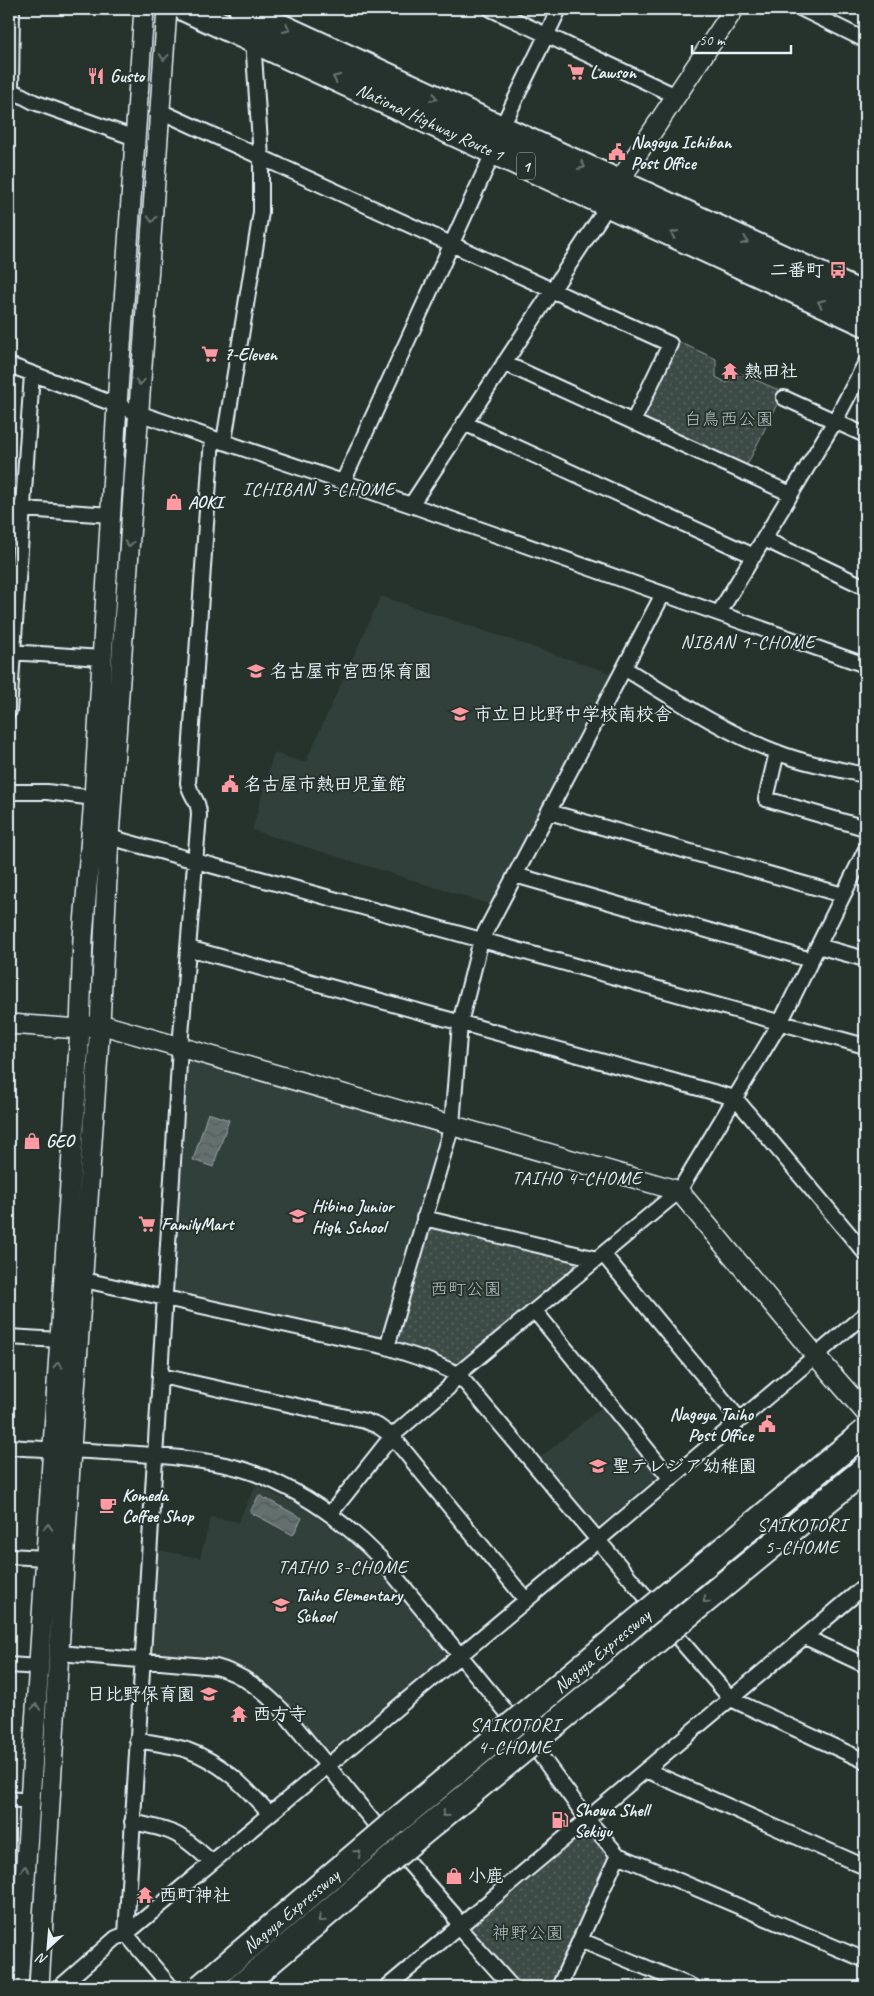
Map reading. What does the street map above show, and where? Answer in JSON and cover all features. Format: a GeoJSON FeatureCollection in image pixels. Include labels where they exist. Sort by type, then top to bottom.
{"type":"FeatureCollection","features":[{"type":"Feature","properties":{"kind":"highway","name":"National Highway Route 1"},"geometry":{"type":"LineString","coordinates":[[186,9],[253,40],[497,140],[613,193],[865,296]]}},
{"type":"Feature","properties":{"kind":"highway","name":"National Highway Route 1"},"geometry":{"type":"LineString","coordinates":[[243,9],[497,140]]}},
{"type":"Feature","properties":{"kind":"highway","name":"National Highway Route 1"},"geometry":{"type":"LineString","coordinates":[[613,193],[865,323]]}},
{"type":"Feature","properties":{"kind":"highway","name":"Nagoya Expressway"},"geometry":{"type":"LineString","coordinates":[[201,1987],[388,1828],[865,1432]]}},
{"type":"Feature","properties":{"kind":"highway"},"geometry":{"type":"LineString","coordinates":[[474,1790],[478,1773],[689,1593],[865,1450]]}},
{"type":"Feature","properties":{"kind":"highway","name":"Nagoya Expressway"},"geometry":{"type":"LineString","coordinates":[[240,1987],[474,1790],[865,1469]]}},
{"type":"Feature","properties":{"kind":"street"},"geometry":{"type":"LineString","coordinates":[[12,9],[10,90],[34,102],[135,138]]}},
{"type":"Feature","properties":{"kind":"street"},"geometry":{"type":"LineString","coordinates":[[39,1987],[60,1653],[62,1450],[59,1340],[80,1029],[82,937],[94,798],[117,405],[144,9]]}},
{"type":"Feature","properties":{"kind":"street"},"geometry":{"type":"LineString","coordinates":[[18,1987],[45,1558],[62,1450],[84,1280],[100,1024],[109,837],[167,9]]}},
{"type":"Feature","properties":{"kind":"street"},"geometry":{"type":"LineString","coordinates":[[491,9],[676,96]]}},
{"type":"Feature","properties":{"kind":"street"},"geometry":{"type":"LineString","coordinates":[[342,482],[497,140],[559,9]]}},
{"type":"Feature","properties":{"kind":"street"},"geometry":{"type":"LineString","coordinates":[[411,504],[552,291],[613,193],[734,9]]}},
{"type":"Feature","properties":{"kind":"street"},"geometry":{"type":"LineString","coordinates":[[802,9],[865,40]]}},
{"type":"Feature","properties":{"kind":"street"},"geometry":{"type":"LineString","coordinates":[[171,1987],[126,1934],[141,1659],[180,1047],[199,810],[198,802],[190,791],[188,783],[218,439],[261,212],[260,157],[253,40]]}},
{"type":"Feature","properties":{"kind":"street"},"geometry":{"type":"LineString","coordinates":[[160,111],[670,344],[633,422]]}},
{"type":"Feature","properties":{"kind":"street"},"geometry":{"type":"LineString","coordinates":[[504,363],[791,494]]}},
{"type":"Feature","properties":{"kind":"street"},"geometry":{"type":"LineString","coordinates":[[719,613],[791,494],[865,364]]}},
{"type":"Feature","properties":{"kind":"street"},"geometry":{"type":"LineString","coordinates":[[9,365],[117,405],[411,504],[865,665]]}},
{"type":"Feature","properties":{"kind":"street"},"geometry":{"type":"LineString","coordinates":[[9,710],[16,508],[32,374]]}},
{"type":"Feature","properties":{"kind":"street"},"geometry":{"type":"LineString","coordinates":[[784,398],[865,434]]}},
{"type":"Feature","properties":{"kind":"street"},"geometry":{"type":"LineString","coordinates":[[464,423],[754,556]]}},
{"type":"Feature","properties":{"kind":"street"},"geometry":{"type":"LineString","coordinates":[[16,508],[111,515]]}},
{"type":"Feature","properties":{"kind":"street"},"geometry":{"type":"LineString","coordinates":[[764,539],[865,586]]}},
{"type":"Feature","properties":{"kind":"street"},"geometry":{"type":"LineString","coordinates":[[387,1347],[452,1124],[460,1023],[481,940],[663,594]]}},
{"type":"Feature","properties":{"kind":"street"},"geometry":{"type":"LineString","coordinates":[[11,652],[102,658]]}},
{"type":"Feature","properties":{"kind":"street"},"geometry":{"type":"LineString","coordinates":[[624,668],[697,712],[776,752],[827,767],[865,775]]}},
{"type":"Feature","properties":{"kind":"street"},"geometry":{"type":"LineString","coordinates":[[776,752],[766,799],[865,828]]}},
{"type":"Feature","properties":{"kind":"street"},"geometry":{"type":"LineString","coordinates":[[9,792],[47,792],[94,798]]}},
{"type":"Feature","properties":{"kind":"street"},"geometry":{"type":"LineString","coordinates":[[548,812],[843,895]]}},
{"type":"Feature","properties":{"kind":"street"},"geometry":{"type":"LineString","coordinates":[[109,837],[865,1046]]}},
{"type":"Feature","properties":{"kind":"street"},"geometry":{"type":"LineString","coordinates":[[330,1514],[392,1436],[448,1388],[458,1374],[679,1191],[780,1022],[864,857]]}},
{"type":"Feature","properties":{"kind":"street"},"geometry":{"type":"LineString","coordinates":[[515,875],[811,960]]}},
{"type":"Feature","properties":{"kind":"street"},"geometry":{"type":"LineString","coordinates":[[818,946],[865,959]]}},
{"type":"Feature","properties":{"kind":"street"},"geometry":{"type":"LineString","coordinates":[[188,948],[735,1098],[865,1253]]}},
{"type":"Feature","properties":{"kind":"street"},"geometry":{"type":"LineString","coordinates":[[9,1024],[80,1029],[100,1024],[679,1191],[865,1412]]}},
{"type":"Feature","properties":{"kind":"street"},"geometry":{"type":"LineString","coordinates":[[424,1218],[600,1256],[740,1420]]}},
{"type":"Feature","properties":{"kind":"street"},"geometry":{"type":"LineString","coordinates":[[84,1280],[387,1347],[426,1360],[458,1374],[674,1634],[731,1699],[865,1761]]}},
{"type":"Feature","properties":{"kind":"street"},"geometry":{"type":"LineString","coordinates":[[535,1310],[671,1479]]}},
{"type":"Feature","properties":{"kind":"street"},"geometry":{"type":"LineString","coordinates":[[60,1987],[116,1938],[126,1934],[597,1541],[865,1314]]}},
{"type":"Feature","properties":{"kind":"street"},"geometry":{"type":"LineString","coordinates":[[9,1337],[59,1340]]}},
{"type":"Feature","properties":{"kind":"street"},"geometry":{"type":"LineString","coordinates":[[160,1376],[364,1421],[378,1426],[392,1436],[526,1600]]}},
{"type":"Feature","properties":{"kind":"street"},"geometry":{"type":"LineString","coordinates":[[9,1447],[155,1455],[203,1461],[250,1472],[294,1491],[330,1514],[358,1536],[380,1558],[514,1721]]}},
{"type":"Feature","properties":{"kind":"street"},"geometry":{"type":"LineString","coordinates":[[9,1556],[45,1558]]}},
{"type":"Feature","properties":{"kind":"street"},"geometry":{"type":"LineString","coordinates":[[387,1987],[865,1586]]}},
{"type":"Feature","properties":{"kind":"street"},"geometry":{"type":"LineString","coordinates":[[805,1637],[865,1665]]}},
{"type":"Feature","properties":{"kind":"street"},"geometry":{"type":"LineString","coordinates":[[60,1653],[216,1667],[229,1670],[267,1695],[454,1915],[459,1928],[512,1987]]}},
{"type":"Feature","properties":{"kind":"street"},"geometry":{"type":"LineString","coordinates":[[9,1665],[39,1667]]}},
{"type":"Feature","properties":{"kind":"street"},"geometry":{"type":"LineString","coordinates":[[137,1740],[185,1749],[211,1760],[239,1780],[269,1813]]}},
{"type":"Feature","properties":{"kind":"street"},"geometry":{"type":"LineString","coordinates":[[536,1748],[588,1820],[618,1855],[865,1960]]}},
{"type":"Feature","properties":{"kind":"street"},"geometry":{"type":"LineString","coordinates":[[646,1770],[865,1867]]}},
{"type":"Feature","properties":{"kind":"street"},"geometry":{"type":"LineString","coordinates":[[9,1799],[30,1800]]}},
{"type":"Feature","properties":{"kind":"street"},"geometry":{"type":"LineString","coordinates":[[132,1822],[164,1828],[175,1833],[194,1845],[211,1862]]}},
{"type":"Feature","properties":{"kind":"street"},"geometry":{"type":"LineString","coordinates":[[559,1987],[618,1855]]}},
{"type":"Feature","properties":{"kind":"street"},"geometry":{"type":"LineString","coordinates":[[580,1940],[693,1987]]}},
{"type":"Feature","properties":{"kind":"shaded area","name":"市立日比野中学校南校舎"},"geometry":{"type":"Polygon","coordinates":[[[381,596],[613,674],[492,905],[252,830],[274,753],[305,763],[381,596]]]}},
{"type":"Feature","properties":{"kind":"shaded area","name":"Hibino Junior High School"},"geometry":{"type":"Polygon","coordinates":[[[194,1060],[436,1130],[440,1136],[382,1337],[379,1341],[174,1296],[188,1065],[194,1060]]]}},
{"type":"Feature","properties":{"kind":"shaded area","name":"聖テレジア幼稚園"},"geometry":{"type":"Polygon","coordinates":[[[605,1405],[659,1471],[658,1476],[598,1527],[592,1527],[537,1460],[605,1405]]]}},
{"type":"Feature","properties":{"kind":"shaded area","name":"Taiho Elementary School"},"geometry":{"type":"Polygon","coordinates":[[[256,1485],[306,1509],[352,1544],[373,1563],[445,1650],[444,1656],[331,1750],[325,1748],[274,1691],[244,1671],[232,1665],[211,1659],[157,1653],[151,1648],[158,1550],[200,1558],[211,1517],[238,1522],[256,1485]]]}},
{"type":"Feature","properties":{"kind":"green space","name":"白鳥西公園"},"geometry":{"type":"Polygon","coordinates":[[[675,340],[716,359],[716,377],[727,383],[740,373],[783,392],[748,463],[743,466],[641,419],[675,340]]]}},
{"type":"Feature","properties":{"kind":"green space","name":"西町公園"},"geometry":{"type":"Polygon","coordinates":[[[433,1226],[574,1259],[575,1266],[454,1367],[395,1344],[428,1229],[433,1226]]]}},
{"type":"Feature","properties":{"kind":"green space","name":"神野公園"},"geometry":{"type":"Polygon","coordinates":[[[582,1831],[590,1832],[609,1856],[608,1861],[550,1987],[519,1987],[471,1932],[472,1925],[582,1831]]]}},
{"type":"Feature","properties":{"kind":"water"},"geometry":{"type":"Polygon","coordinates":[[[208,1113],[229,1120],[213,1167],[193,1160],[208,1113]]]}},
{"type":"Feature","properties":{"kind":"water"},"geometry":{"type":"Polygon","coordinates":[[[259,1495],[302,1518],[293,1535],[250,1512],[259,1495]]]}},
{"type":"Feature","properties":{"kind":"place","name":"Lawson"},"geometry":{"type":"Point","coordinates":[576,72]}},
{"type":"Feature","properties":{"kind":"place","name":"Gusto"},"geometry":{"type":"Point","coordinates":[96,76]}},
{"type":"Feature","properties":{"kind":"place","name":"Nagoya Ichiban Post Office"},"geometry":{"type":"Point","coordinates":[617,152]}},
{"type":"Feature","properties":{"kind":"place","name":"二番町"},"geometry":{"type":"Point","coordinates":[838,270]}},
{"type":"Feature","properties":{"kind":"place","name":"7-Eleven"},"geometry":{"type":"Point","coordinates":[210,354]}},
{"type":"Feature","properties":{"kind":"place","name":"熱田社"},"geometry":{"type":"Point","coordinates":[730,371]}},
{"type":"Feature","properties":{"kind":"place","name":"AOKI"},"geometry":{"type":"Point","coordinates":[174,502]}},
{"type":"Feature","properties":{"kind":"place","name":"名古屋市宮西保育園"},"geometry":{"type":"Point","coordinates":[256,671]}},
{"type":"Feature","properties":{"kind":"place","name":"市立日比野中学校南校舎"},"geometry":{"type":"Point","coordinates":[460,714]}},
{"type":"Feature","properties":{"kind":"place","name":"名古屋市熱田児童館"},"geometry":{"type":"Point","coordinates":[230,784]}},
{"type":"Feature","properties":{"kind":"place","name":"GEO"},"geometry":{"type":"Point","coordinates":[32,1141]}},
{"type":"Feature","properties":{"kind":"place","name":"Hibino Junior High School"},"geometry":{"type":"Point","coordinates":[298,1216]}},
{"type":"Feature","properties":{"kind":"place","name":"FamilyMart"},"geometry":{"type":"Point","coordinates":[147,1224]}},
{"type":"Feature","properties":{"kind":"place","name":"Nagoya Taiho Post Office"},"geometry":{"type":"Point","coordinates":[767,1424]}},
{"type":"Feature","properties":{"kind":"place","name":"聖テレジア幼稚園"},"geometry":{"type":"Point","coordinates":[598,1466]}},
{"type":"Feature","properties":{"kind":"place","name":"Komeda Coffee Shop"},"geometry":{"type":"Point","coordinates":[108,1505]}},
{"type":"Feature","properties":{"kind":"place","name":"Taiho Elementary School"},"geometry":{"type":"Point","coordinates":[281,1605]}},
{"type":"Feature","properties":{"kind":"place","name":"日比野保育園"},"geometry":{"type":"Point","coordinates":[209,1694]}},
{"type":"Feature","properties":{"kind":"place","name":"西方寺"},"geometry":{"type":"Point","coordinates":[239,1714]}},
{"type":"Feature","properties":{"kind":"place","name":"Showa Shell Sekiyu"},"geometry":{"type":"Point","coordinates":[560,1820]}},
{"type":"Feature","properties":{"kind":"place","name":"小鹿"},"geometry":{"type":"Point","coordinates":[454,1876]}},
{"type":"Feature","properties":{"kind":"place","name":"西町神社"},"geometry":{"type":"Point","coordinates":[145,1895]}},
{"type":"Feature","properties":{"kind":"district","name":"ICHIBAN 3-CHOME"},"geometry":{"type":"Point","coordinates":[319,488]}},
{"type":"Feature","properties":{"kind":"district","name":"NIBAN 1-CHOME"},"geometry":{"type":"Point","coordinates":[748,641]}},
{"type":"Feature","properties":{"kind":"district","name":"TAIHO 4-CHOME"},"geometry":{"type":"Point","coordinates":[577,1177]}},
{"type":"Feature","properties":{"kind":"district","name":"SAIKOTORI 5-CHOME"},"geometry":{"type":"Point","coordinates":[802,1535]}},
{"type":"Feature","properties":{"kind":"district","name":"TAIHO 3-CHOME"},"geometry":{"type":"Point","coordinates":[343,1566]}},
{"type":"Feature","properties":{"kind":"district","name":"SAIKOTORI 4-CHOME"},"geometry":{"type":"Point","coordinates":[515,1735]}}]}
